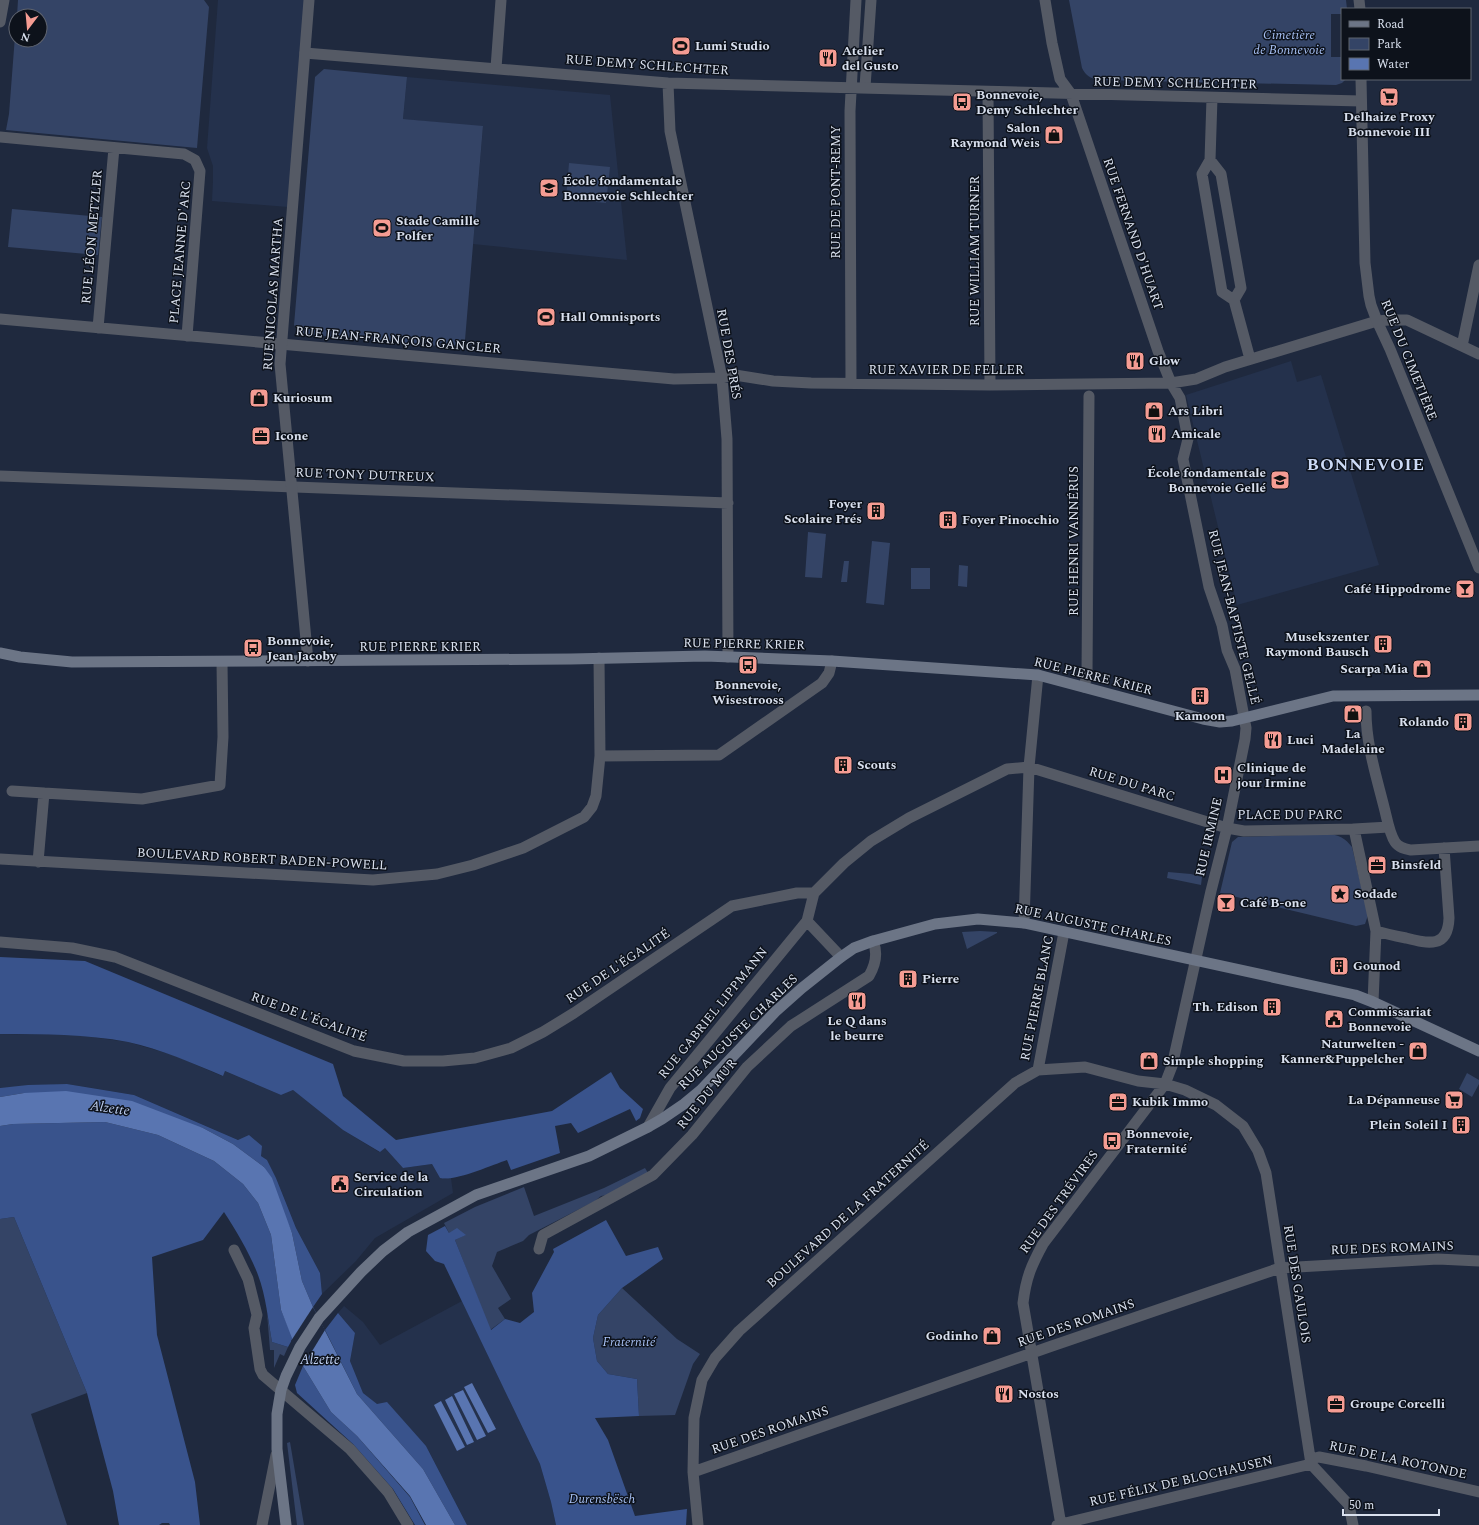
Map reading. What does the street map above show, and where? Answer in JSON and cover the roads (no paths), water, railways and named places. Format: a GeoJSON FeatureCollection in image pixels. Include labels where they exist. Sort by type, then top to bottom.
{"type":"FeatureCollection","features":[{"type":"Feature","properties":{"kind":"main road","name":"RUE PIERRE KRIER"},"geometry":{"type":"LineString","coordinates":[[0,653],[72,662],[308,662],[728,657],[832,661],[1038,675],[1203,719],[1220,722],[1244,719],[1333,696],[1479,695]]}},
{"type":"Feature","properties":{"kind":"main road","name":"RUE AUGUSTE CHARLES"},"geometry":{"type":"LineString","coordinates":[[286,1525],[278,1449],[277,1414],[281,1390],[293,1361],[310,1332],[330,1306],[361,1272],[383,1251],[408,1232],[476,1194],[589,1156],[648,1127],[684,1104],[700,1090],[775,1012],[802,988],[854,948],[873,941],[934,924],[978,919],[1024,923],[1355,995],[1479,1051]]}},
{"type":"Feature","properties":{"kind":"street"},"geometry":{"type":"LineString","coordinates":[[0,22],[4,0]]}},
{"type":"Feature","properties":{"kind":"street","name":"RUE NICOLAS MARTHA"},"geometry":{"type":"LineString","coordinates":[[308,662],[280,364],[309,0]]}},
{"type":"Feature","properties":{"kind":"street"},"geometry":{"type":"LineString","coordinates":[[496,68],[501,0]]}},
{"type":"Feature","properties":{"kind":"street","name":"RUE DE PONT-REMY"},"geometry":{"type":"LineString","coordinates":[[851,383],[850,87],[856,0]]}},
{"type":"Feature","properties":{"kind":"street"},"geometry":{"type":"LineString","coordinates":[[865,87],[871,0]]}},
{"type":"Feature","properties":{"kind":"street","name":"RUE FERNAND D'HUART"},"geometry":{"type":"LineString","coordinates":[[1045,0],[1060,79],[1071,94],[1158,351],[1171,383]]}},
{"type":"Feature","properties":{"kind":"street","name":"RUE DEMY SCHLECHTER"},"geometry":{"type":"LineString","coordinates":[[305,53],[668,83],[1361,101]]}},
{"type":"Feature","properties":{"kind":"street","name":"RUE DU CIMETIÈRE"},"geometry":{"type":"LineString","coordinates":[[1361,80],[1365,263],[1369,296],[1377,322],[1476,550],[1479,568]]}},
{"type":"Feature","properties":{"kind":"street","name":"RUE DES PRÉS"},"geometry":{"type":"LineString","coordinates":[[668,83],[670,131],[722,378],[727,439],[728,657]]}},
{"type":"Feature","properties":{"kind":"street","name":"RUE WILLIAM TURNER"},"geometry":{"type":"LineString","coordinates":[[988,92],[990,384]]}},
{"type":"Feature","properties":{"kind":"street"},"geometry":{"type":"LineString","coordinates":[[1212,98],[1210,160],[1202,174],[1222,292],[1234,300],[1250,359]]}},
{"type":"Feature","properties":{"kind":"street"},"geometry":{"type":"LineString","coordinates":[[0,137],[114,148]]}},
{"type":"Feature","properties":{"kind":"street","name":"PLACE JEANNE D'ARC"},"geometry":{"type":"LineString","coordinates":[[114,148],[184,154],[195,160],[200,172],[187,336]]}},
{"type":"Feature","properties":{"kind":"street","name":"RUE LÉON METZLER"},"geometry":{"type":"LineString","coordinates":[[98,328],[114,148]]}},
{"type":"Feature","properties":{"kind":"street"},"geometry":{"type":"LineString","coordinates":[[1210,160],[1221,174],[1241,288],[1234,300]]}},
{"type":"Feature","properties":{"kind":"street"},"geometry":{"type":"LineString","coordinates":[[1462,346],[1479,265]]}},
{"type":"Feature","properties":{"kind":"street","name":"RUE JEAN-FRANÇOIS GANGLER"},"geometry":{"type":"LineString","coordinates":[[0,319],[674,379],[722,378]]}},
{"type":"Feature","properties":{"kind":"street","name":"RUE XAVIER DE FELLER"},"geometry":{"type":"LineString","coordinates":[[722,378],[735,375],[773,381],[811,383],[1171,383],[1196,379],[1250,359],[1377,322],[1389,320],[1407,320],[1479,354]]}},
{"type":"Feature","properties":{"kind":"street","name":"RUE JEAN-BAPTISTE GELLÉ"},"geometry":{"type":"LineString","coordinates":[[1171,383],[1180,398],[1188,439],[1183,459],[1209,586],[1222,625],[1227,650],[1234,669],[1244,719]]}},
{"type":"Feature","properties":{"kind":"street","name":"RUE HENRI VANNÉRUS"},"geometry":{"type":"LineString","coordinates":[[1084,687],[1087,675],[1089,396]]}},
{"type":"Feature","properties":{"kind":"street","name":"RUE TONY DUTREUX"},"geometry":{"type":"LineString","coordinates":[[0,476],[728,503]]}},
{"type":"Feature","properties":{"kind":"street","name":"BOULEVARD ROBERT BADEN-POWELL"},"geometry":{"type":"LineString","coordinates":[[0,859],[374,880],[437,874],[473,865],[523,848],[584,817],[592,807],[596,796],[600,756],[599,658]]}},
{"type":"Feature","properties":{"kind":"street"},"geometry":{"type":"LineString","coordinates":[[600,756],[719,755],[822,683],[828,673],[832,661]]}},
{"type":"Feature","properties":{"kind":"street"},"geometry":{"type":"LineString","coordinates":[[12,791],[142,799],[220,785],[223,737],[222,662]]}},
{"type":"Feature","properties":{"kind":"street"},"geometry":{"type":"LineString","coordinates":[[1024,923],[1029,767],[1038,675]]}},
{"type":"Feature","properties":{"kind":"street"},"geometry":{"type":"LineString","coordinates":[[1366,711],[1366,729],[1369,748],[1389,827],[1396,843],[1403,848],[1412,850],[1479,846]]}},
{"type":"Feature","properties":{"kind":"street","name":"RUE IRMINE"},"geometry":{"type":"LineString","coordinates":[[1195,961],[1227,828],[1245,739],[1244,719]]}},
{"type":"Feature","properties":{"kind":"street"},"geometry":{"type":"LineString","coordinates":[[814,893],[844,863],[871,841],[909,818],[1007,770],[1029,767]]}},
{"type":"Feature","properties":{"kind":"street","name":"RUE DU PARC"},"geometry":{"type":"LineString","coordinates":[[1029,767],[1227,828]]}},
{"type":"Feature","properties":{"kind":"street"},"geometry":{"type":"LineString","coordinates":[[38,862],[44,793]]}},
{"type":"Feature","properties":{"kind":"street","name":"PLACE DU PARC"},"geometry":{"type":"LineString","coordinates":[[1227,828],[1244,831],[1389,827]]}},
{"type":"Feature","properties":{"kind":"street","name":"PLACE DU PARC"},"geometry":{"type":"LineString","coordinates":[[1354,829],[1376,931],[1373,1002]]}},
{"type":"Feature","properties":{"kind":"street"},"geometry":{"type":"LineString","coordinates":[[1376,931],[1423,942],[1434,943],[1443,938],[1449,929],[1444,848]]}},
{"type":"Feature","properties":{"kind":"street","name":"RUE DE L'ÉGALITÉ"},"geometry":{"type":"LineString","coordinates":[[0,942],[72,948],[115,958],[354,1051],[404,1061],[443,1061],[475,1058],[511,1048],[543,1032],[574,1013],[732,906],[797,893],[814,893]]}},
{"type":"Feature","properties":{"kind":"street","name":"RUE GABRIEL LIPPMANN"},"geometry":{"type":"LineString","coordinates":[[648,1127],[670,1088],[807,921],[814,893]]}},
{"type":"Feature","properties":{"kind":"street"},"geometry":{"type":"LineString","coordinates":[[807,921],[841,957]]}},
{"type":"Feature","properties":{"kind":"street","name":"RUE PIERRE BLANC"},"geometry":{"type":"LineString","coordinates":[[1038,1070],[1064,932]]}},
{"type":"Feature","properties":{"kind":"street","name":"RUE DU MUR"},"geometry":{"type":"LineString","coordinates":[[539,1249],[543,1235],[653,1175],[692,1135],[747,1067],[791,1026],[869,976],[874,966],[876,949],[873,941]]}},
{"type":"Feature","properties":{"kind":"street","name":"RUE DES TRÉVIRES"},"geometry":{"type":"LineString","coordinates":[[1060,1525],[1023,1303],[1026,1282],[1031,1265],[1043,1244],[1165,1084],[1172,1066],[1195,961]]}},
{"type":"Feature","properties":{"kind":"street","name":"BOULEVARD DE LA FRATERNITÉ"},"geometry":{"type":"LineString","coordinates":[[698,1525],[693,1472],[694,1418],[702,1380],[715,1358],[739,1331],[1015,1083],[1038,1070],[1085,1067],[1138,1081],[1165,1084]]}},
{"type":"Feature","properties":{"kind":"street","name":"RUE DES GAULOIS"},"geometry":{"type":"LineString","coordinates":[[1165,1084],[1185,1090],[1216,1105],[1243,1126],[1258,1151],[1266,1173],[1311,1461]]}},
{"type":"Feature","properties":{"kind":"street"},"geometry":{"type":"LineString","coordinates":[[234,1250],[248,1279],[257,1315],[254,1328],[260,1369],[263,1375],[350,1449],[388,1492],[408,1525]]}},
{"type":"Feature","properties":{"kind":"street","name":"RUE DES ROMAINS"},"geometry":{"type":"LineString","coordinates":[[693,1472],[1280,1268],[1438,1259],[1479,1261]]}},
{"type":"Feature","properties":{"kind":"street"},"geometry":{"type":"LineString","coordinates":[[262,1525],[278,1449]]}},
{"type":"Feature","properties":{"kind":"street","name":"RUE DE LA ROTONDE"},"geometry":{"type":"LineString","coordinates":[[1311,1461],[1319,1457],[1366,1466],[1479,1492]]}},
{"type":"Feature","properties":{"kind":"street"},"geometry":{"type":"LineString","coordinates":[[1311,1461],[1349,1505],[1353,1525]]}},
{"type":"Feature","properties":{"kind":"street","name":"RUE FÉLIX DE BLOCHAUSEN"},"geometry":{"type":"LineString","coordinates":[[1060,1525],[1311,1461]]}},
{"type":"Feature","properties":{"kind":"water","name":"Alzette"},"geometry":{"type":"Polygon","coordinates":[[[66,1091],[132,1101],[203,1128],[233,1144],[264,1167],[272,1178],[292,1233],[302,1281],[313,1307],[357,1394],[423,1469],[455,1525],[426,1525],[410,1496],[357,1436],[331,1412],[303,1366],[281,1310],[271,1235],[258,1203],[243,1184],[214,1161],[158,1135],[105,1122],[13,1124],[0,1126],[0,1097],[24,1093],[66,1091]]]}},
{"type":"Feature","properties":{"kind":"water"},"geometry":{"type":"Polygon","coordinates":[[[472,1383],[496,1429],[488,1433],[464,1387],[472,1383]]]}},
{"type":"Feature","properties":{"kind":"water"},"geometry":{"type":"Polygon","coordinates":[[[463,1390],[486,1436],[477,1440],[454,1394],[463,1390]]]}},
{"type":"Feature","properties":{"kind":"water"},"geometry":{"type":"Polygon","coordinates":[[[452,1396],[474,1442],[467,1445],[445,1400],[452,1396]]]}},
{"type":"Feature","properties":{"kind":"water"},"geometry":{"type":"Polygon","coordinates":[[[441,1401],[465,1447],[457,1451],[434,1405],[441,1401]]]}},
{"type":"Feature","properties":{"kind":"place","name":"Lumi Studio"},"geometry":{"type":"Point","coordinates":[681,46]}},
{"type":"Feature","properties":{"kind":"place","name":"Atelier del Gusto"},"geometry":{"type":"Point","coordinates":[828,58]}},
{"type":"Feature","properties":{"kind":"place","name":"Delhaize Proxy Bonnevoie III"},"geometry":{"type":"Point","coordinates":[1389,97]}},
{"type":"Feature","properties":{"kind":"place","name":"Bonnevoie, Demy Schlechter"},"geometry":{"type":"Point","coordinates":[962,102]}},
{"type":"Feature","properties":{"kind":"place","name":"Salon Raymond Weis"},"geometry":{"type":"Point","coordinates":[1054,135]}},
{"type":"Feature","properties":{"kind":"place","name":"École fondamentale Bonnevoie Schlechter"},"geometry":{"type":"Point","coordinates":[549,188]}},
{"type":"Feature","properties":{"kind":"place","name":"Stade Camille Polfer"},"geometry":{"type":"Point","coordinates":[382,228]}},
{"type":"Feature","properties":{"kind":"place","name":"Hall Omnisports"},"geometry":{"type":"Point","coordinates":[546,317]}},
{"type":"Feature","properties":{"kind":"place","name":"Glow"},"geometry":{"type":"Point","coordinates":[1135,361]}},
{"type":"Feature","properties":{"kind":"place","name":"Kuriosum"},"geometry":{"type":"Point","coordinates":[259,398]}},
{"type":"Feature","properties":{"kind":"place","name":"Ars Libri"},"geometry":{"type":"Point","coordinates":[1154,411]}},
{"type":"Feature","properties":{"kind":"place","name":"Amicale"},"geometry":{"type":"Point","coordinates":[1157,434]}},
{"type":"Feature","properties":{"kind":"place","name":"Icone"},"geometry":{"type":"Point","coordinates":[261,436]}},
{"type":"Feature","properties":{"kind":"place","name":"École fondamentale Bonnevoie Gellé"},"geometry":{"type":"Point","coordinates":[1280,480]}},
{"type":"Feature","properties":{"kind":"place","name":"Foyer Scolaire Prés"},"geometry":{"type":"Point","coordinates":[876,511]}},
{"type":"Feature","properties":{"kind":"place","name":"Foyer Pinocchio"},"geometry":{"type":"Point","coordinates":[948,520]}},
{"type":"Feature","properties":{"kind":"place","name":"Café Hippodrome"},"geometry":{"type":"Point","coordinates":[1465,589]}},
{"type":"Feature","properties":{"kind":"place","name":"Musekszenter Raymond Bausch"},"geometry":{"type":"Point","coordinates":[1383,644]}},
{"type":"Feature","properties":{"kind":"place","name":"Bonnevoie, Jean Jacoby"},"geometry":{"type":"Point","coordinates":[253,648]}},
{"type":"Feature","properties":{"kind":"place","name":"Bonnevoie, Wisestrooss"},"geometry":{"type":"Point","coordinates":[748,665]}},
{"type":"Feature","properties":{"kind":"place","name":"Scarpa Mia"},"geometry":{"type":"Point","coordinates":[1422,669]}},
{"type":"Feature","properties":{"kind":"place","name":"Kamoon"},"geometry":{"type":"Point","coordinates":[1200,696]}},
{"type":"Feature","properties":{"kind":"place","name":"La Madelaine"},"geometry":{"type":"Point","coordinates":[1353,714]}},
{"type":"Feature","properties":{"kind":"place","name":"Rolando"},"geometry":{"type":"Point","coordinates":[1463,722]}},
{"type":"Feature","properties":{"kind":"place","name":"Luci"},"geometry":{"type":"Point","coordinates":[1273,740]}},
{"type":"Feature","properties":{"kind":"place","name":"Scouts"},"geometry":{"type":"Point","coordinates":[843,765]}},
{"type":"Feature","properties":{"kind":"place","name":"Clinique de jour Irmine"},"geometry":{"type":"Point","coordinates":[1223,775]}},
{"type":"Feature","properties":{"kind":"place","name":"Binsfeld"},"geometry":{"type":"Point","coordinates":[1377,865]}},
{"type":"Feature","properties":{"kind":"place","name":"Sodade"},"geometry":{"type":"Point","coordinates":[1340,894]}},
{"type":"Feature","properties":{"kind":"place","name":"Café B-one"},"geometry":{"type":"Point","coordinates":[1226,903]}},
{"type":"Feature","properties":{"kind":"place","name":"Gounod"},"geometry":{"type":"Point","coordinates":[1339,966]}},
{"type":"Feature","properties":{"kind":"place","name":"Pierre"},"geometry":{"type":"Point","coordinates":[908,979]}},
{"type":"Feature","properties":{"kind":"place","name":"Le Q dans le beurre"},"geometry":{"type":"Point","coordinates":[857,1001]}},
{"type":"Feature","properties":{"kind":"place","name":"Th. Edison"},"geometry":{"type":"Point","coordinates":[1272,1007]}},
{"type":"Feature","properties":{"kind":"place","name":"Commissariat Bonnevoie"},"geometry":{"type":"Point","coordinates":[1334,1019]}},
{"type":"Feature","properties":{"kind":"place","name":"Naturwelten - Kanner&Puppelcher"},"geometry":{"type":"Point","coordinates":[1418,1051]}},
{"type":"Feature","properties":{"kind":"place","name":"Simple shopping"},"geometry":{"type":"Point","coordinates":[1149,1061]}},
{"type":"Feature","properties":{"kind":"place","name":"La Dépanneuse"},"geometry":{"type":"Point","coordinates":[1454,1100]}},
{"type":"Feature","properties":{"kind":"place","name":"Kubik Immo"},"geometry":{"type":"Point","coordinates":[1118,1102]}},
{"type":"Feature","properties":{"kind":"place","name":"Plein Soleil I"},"geometry":{"type":"Point","coordinates":[1461,1125]}},
{"type":"Feature","properties":{"kind":"place","name":"Bonnevoie, Fraternité"},"geometry":{"type":"Point","coordinates":[1112,1141]}},
{"type":"Feature","properties":{"kind":"place","name":"Service de la Circulation"},"geometry":{"type":"Point","coordinates":[340,1184]}},
{"type":"Feature","properties":{"kind":"place","name":"Godinho"},"geometry":{"type":"Point","coordinates":[992,1336]}},
{"type":"Feature","properties":{"kind":"place","name":"Nostos"},"geometry":{"type":"Point","coordinates":[1004,1394]}},
{"type":"Feature","properties":{"kind":"place","name":"Groupe Corcelli"},"geometry":{"type":"Point","coordinates":[1336,1404]}},
{"type":"Feature","properties":{"kind":"district","name":"BONNEVOIE"},"geometry":{"type":"Point","coordinates":[1366,465]}},
{"type":"Feature","properties":{"kind":"park label","name":"Cimetière de Bonnevoie"},"geometry":{"type":"Point","coordinates":[1289,42]}},
{"type":"Feature","properties":{"kind":"park label","name":"Fraternité"},"geometry":{"type":"Point","coordinates":[629,1342]}},
{"type":"Feature","properties":{"kind":"park label","name":"Durensbësch"},"geometry":{"type":"Point","coordinates":[602,1499]}}]}
